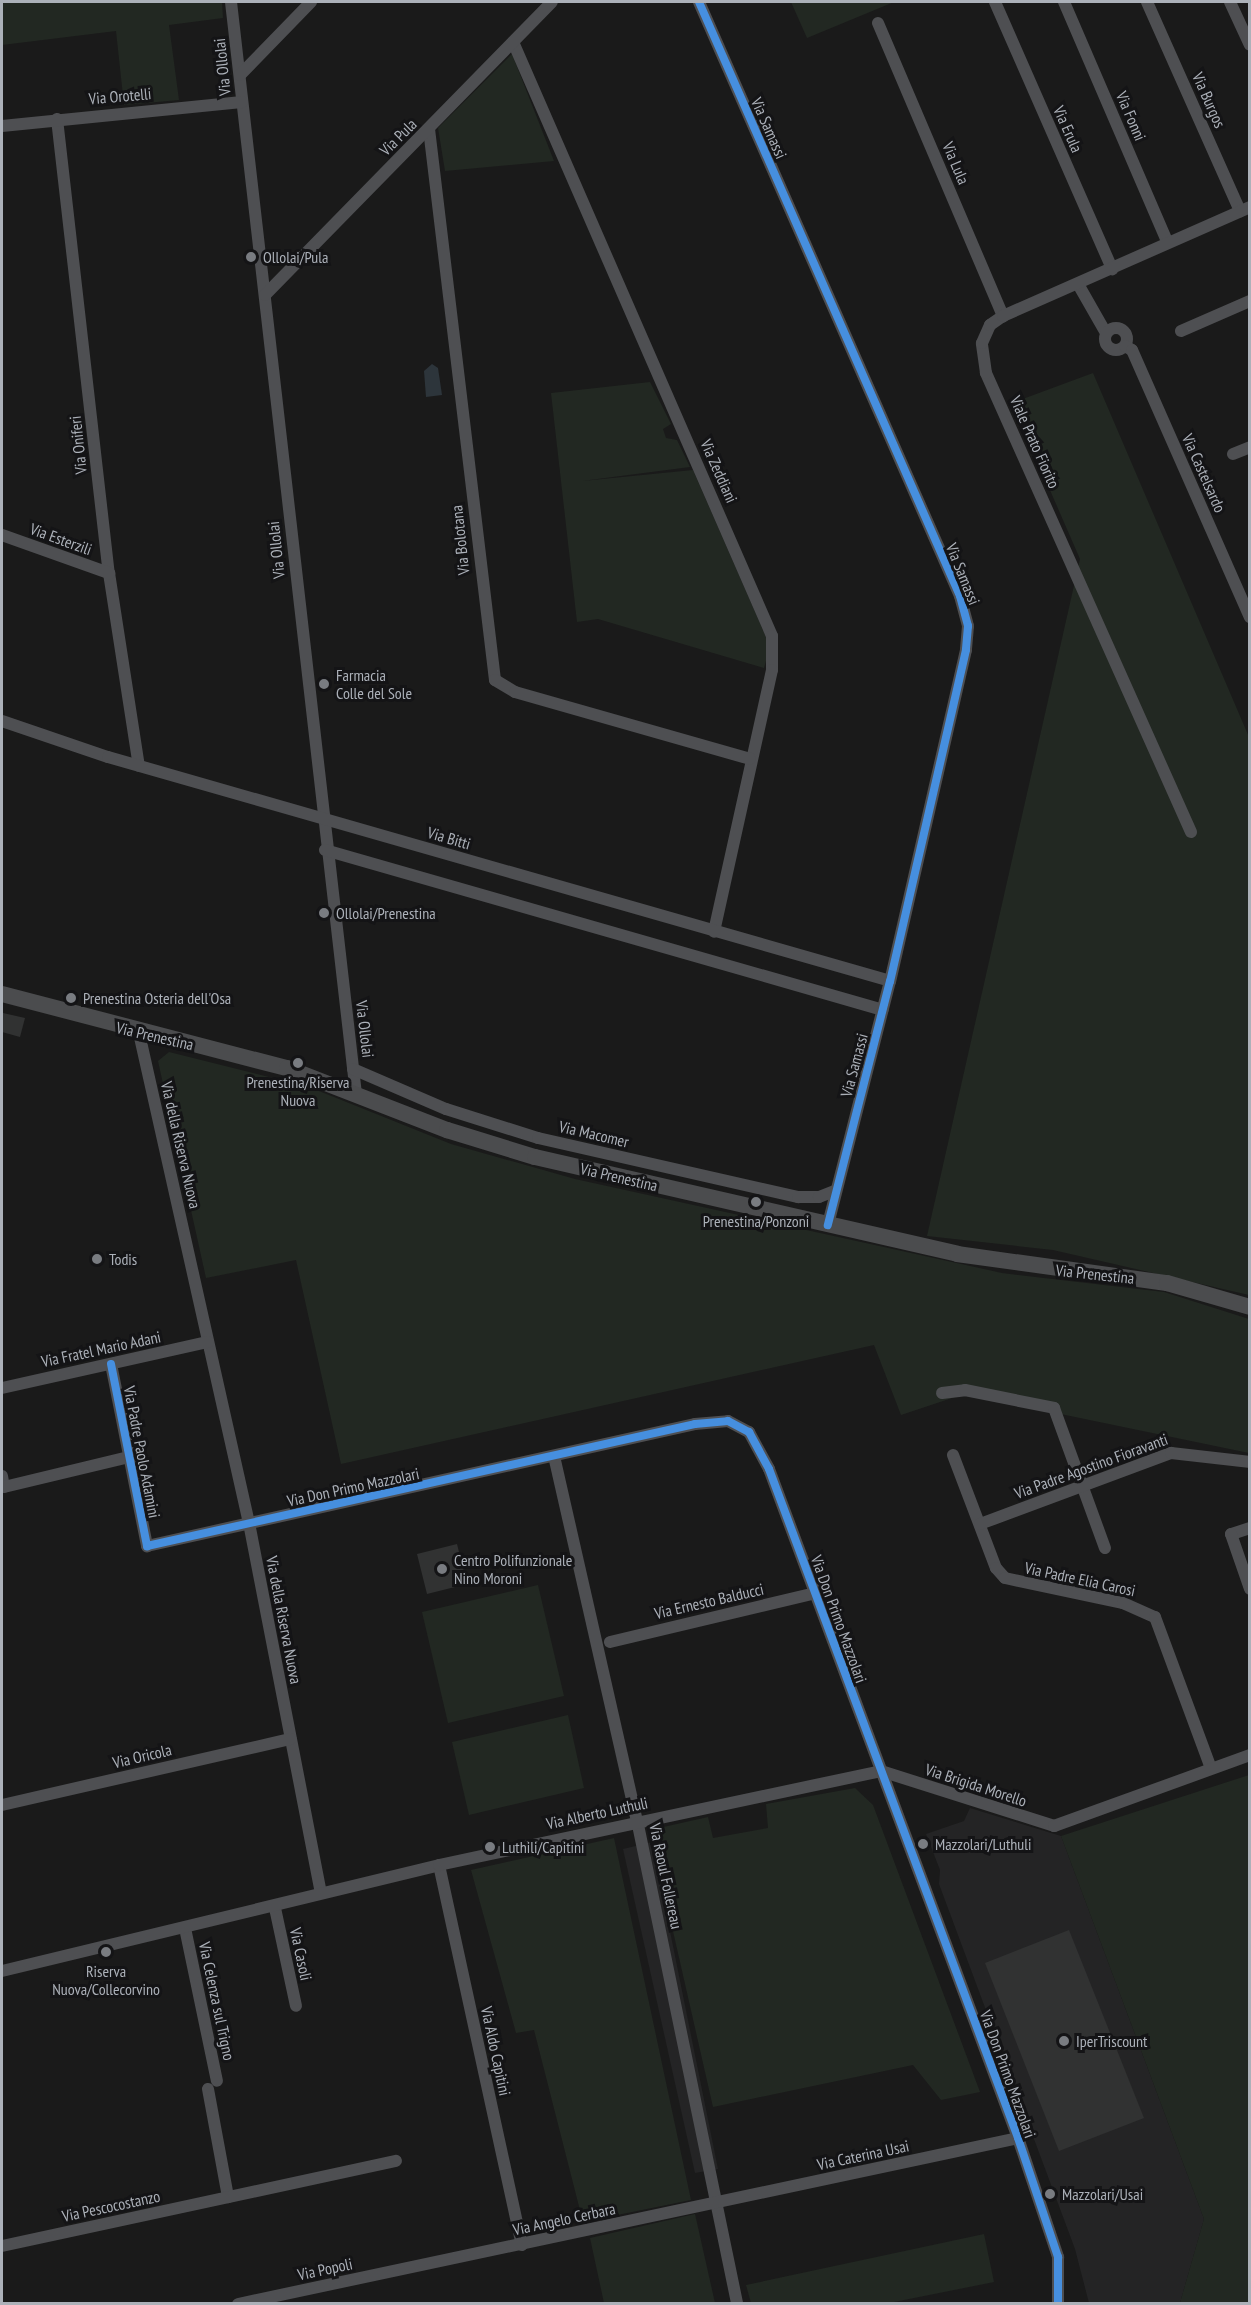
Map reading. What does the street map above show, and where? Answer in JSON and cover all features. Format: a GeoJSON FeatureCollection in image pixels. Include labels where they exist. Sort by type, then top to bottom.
{"type":"FeatureCollection","features":[{"type":"Feature","properties":{"kind":"main road","name":"Via Prenestina"},"geometry":{"type":"LineString","coordinates":[[2,994],[139,1033],[287,1068],[516,1152],[828,1225],[1001,1262],[1167,1283],[1250,1307]]}},
{"type":"Feature","properties":{"kind":"street","name":"Via Ollolai"},"geometry":{"type":"LineString","coordinates":[[231,2],[325,850],[357,1094]]}},
{"type":"Feature","properties":{"kind":"street"},"geometry":{"type":"LineString","coordinates":[[240,75],[311,2]]}},
{"type":"Feature","properties":{"kind":"street","name":"Via Pula"},"geometry":{"type":"LineString","coordinates":[[265,295],[552,2]]}},
{"type":"Feature","properties":{"kind":"street","name":"Via Samassi"},"geometry":{"type":"LineString","coordinates":[[699,2],[967,622],[966,650],[890,981],[828,1225]]}},
{"type":"Feature","properties":{"kind":"street","name":"Via Erula"},"geometry":{"type":"LineString","coordinates":[[995,2],[1112,269]]}},
{"type":"Feature","properties":{"kind":"street","name":"Via Fonni"},"geometry":{"type":"LineString","coordinates":[[1064,2],[1168,243]]}},
{"type":"Feature","properties":{"kind":"street","name":"Via Burgos"},"geometry":{"type":"LineString","coordinates":[[1147,2],[1245,209]]}},
{"type":"Feature","properties":{"kind":"street"},"geometry":{"type":"LineString","coordinates":[[1230,2],[1250,45]]}},
{"type":"Feature","properties":{"kind":"street","name":"Via Lula"},"geometry":{"type":"LineString","coordinates":[[878,23],[1003,316]]}},
{"type":"Feature","properties":{"kind":"street","name":"Via Zeddiani"},"geometry":{"type":"LineString","coordinates":[[513,42],[771,631],[773,665],[750,759],[714,932]]}},
{"type":"Feature","properties":{"kind":"street","name":"Via Orotelli"},"geometry":{"type":"LineString","coordinates":[[2,126],[242,102]]}},
{"type":"Feature","properties":{"kind":"street","name":"Via Oniferi"},"geometry":{"type":"LineString","coordinates":[[57,119],[109,573],[139,766]]}},
{"type":"Feature","properties":{"kind":"street","name":"Via Bolotana"},"geometry":{"type":"LineString","coordinates":[[429,129],[495,680],[515,692],[750,759]]}},
{"type":"Feature","properties":{"kind":"street","name":"Viale Prato Fiorito"},"geometry":{"type":"LineString","coordinates":[[1191,832],[986,373],[983,338],[1003,316],[1245,209]]}},
{"type":"Feature","properties":{"kind":"street","name":"Via Castelsardo"},"geometry":{"type":"LineString","coordinates":[[1078,284],[1106,333],[1122,330],[1125,346],[1132,350],[1250,617]]}},
{"type":"Feature","properties":{"kind":"street"},"geometry":{"type":"LineString","coordinates":[[1181,331],[1250,301]]}},
{"type":"Feature","properties":{"kind":"street"},"geometry":{"type":"LineString","coordinates":[[1233,454],[1250,447]]}},
{"type":"Feature","properties":{"kind":"street","name":"Via Esterzili"},"geometry":{"type":"LineString","coordinates":[[2,535],[109,573]]}},
{"type":"Feature","properties":{"kind":"street","name":"Via Bitti"},"geometry":{"type":"LineString","coordinates":[[2,721],[139,766],[890,981]]}},
{"type":"Feature","properties":{"kind":"street"},"geometry":{"type":"LineString","coordinates":[[325,850],[883,1010]]}},
{"type":"Feature","properties":{"kind":"street","name":"Via della Riserva Nuova"},"geometry":{"type":"LineString","coordinates":[[139,1033],[249,1523],[321,1893]]}},
{"type":"Feature","properties":{"kind":"street","name":"Via Macomer"},"geometry":{"type":"LineString","coordinates":[[353,1069],[446,1108],[548,1140],[804,1198],[835,1191]]}},
{"type":"Feature","properties":{"kind":"street","name":"Via Fratel Mario Adani"},"geometry":{"type":"LineString","coordinates":[[2,1388],[208,1342]]}},
{"type":"Feature","properties":{"kind":"street","name":"Via Padre Paolo Adamini"},"geometry":{"type":"LineString","coordinates":[[111,1364],[147,1546]]}},
{"type":"Feature","properties":{"kind":"street"},"geometry":{"type":"LineString","coordinates":[[942,1393],[965,1390],[1054,1408],[1105,1548]]}},
{"type":"Feature","properties":{"kind":"street","name":"Via Don Primo Mazzolari"},"geometry":{"type":"LineString","coordinates":[[147,1546],[695,1424],[738,1425],[749,1432],[763,1455],[1018,2138],[1058,2257],[1058,2304]]}},
{"type":"Feature","properties":{"kind":"street","name":"Via Padre Agostino Fioravanti"},"geometry":{"type":"LineString","coordinates":[[980,1524],[1180,1451],[1250,1462]]}},
{"type":"Feature","properties":{"kind":"street","name":"Via Padre Elia Carosi"},"geometry":{"type":"LineString","coordinates":[[953,1455],[998,1570],[1009,1580],[1152,1614],[1211,1768]]}},
{"type":"Feature","properties":{"kind":"street","name":"Via Raoul Follereau"},"geometry":{"type":"LineString","coordinates":[[554,1456],[638,1820],[736,2304]]}},
{"type":"Feature","properties":{"kind":"street"},"geometry":{"type":"LineString","coordinates":[[2,1483],[129,1457]]}},
{"type":"Feature","properties":{"kind":"street"},"geometry":{"type":"LineString","coordinates":[[1249,1588],[1231,1534],[1250,1528]]}},
{"type":"Feature","properties":{"kind":"street","name":"Via Ernesto Balducci"},"geometry":{"type":"LineString","coordinates":[[610,1642],[815,1593]]}},
{"type":"Feature","properties":{"kind":"street","name":"Via Oricola"},"geometry":{"type":"LineString","coordinates":[[2,1805],[291,1739]]}},
{"type":"Feature","properties":{"kind":"street"},"geometry":{"type":"LineString","coordinates":[[1211,1768],[1250,1755]]}},
{"type":"Feature","properties":{"kind":"street","name":"Via Brigida Morello"},"geometry":{"type":"LineString","coordinates":[[881,1771],[1040,1824],[1062,1825],[1211,1768]]}},
{"type":"Feature","properties":{"kind":"street","name":"Via Alberto Luthuli"},"geometry":{"type":"LineString","coordinates":[[321,1893],[638,1820],[881,1771]]}},
{"type":"Feature","properties":{"kind":"street","name":"Via Aldo Capitini"},"geometry":{"type":"LineString","coordinates":[[439,1865],[522,2245]]}},
{"type":"Feature","properties":{"kind":"street"},"geometry":{"type":"LineString","coordinates":[[2,1971],[275,1908],[321,1893]]}},
{"type":"Feature","properties":{"kind":"street","name":"Via Casoli"},"geometry":{"type":"LineString","coordinates":[[275,1908],[296,2006]]}},
{"type":"Feature","properties":{"kind":"street","name":"Via Celenza sul Trigno"},"geometry":{"type":"LineString","coordinates":[[185,1928],[212,2085],[228,2198]]}},
{"type":"Feature","properties":{"kind":"street","name":"Via Caterina Usai"},"geometry":{"type":"LineString","coordinates":[[716,2204],[1018,2138]]}},
{"type":"Feature","properties":{"kind":"street","name":"Via Pescocostanzo"},"geometry":{"type":"LineString","coordinates":[[2,2246],[396,2161]]}},
{"type":"Feature","properties":{"kind":"street","name":"Via Angelo Cerbara"},"geometry":{"type":"LineString","coordinates":[[418,2266],[716,2204]]}},
{"type":"Feature","properties":{"kind":"street","name":"Via Popoli"},"geometry":{"type":"LineString","coordinates":[[238,2304],[418,2266]]}},
{"type":"Feature","properties":{"kind":"shaded area"},"geometry":{"type":"Polygon","coordinates":[[[2,2],[222,2],[223,18],[169,25],[179,100],[124,105],[116,31],[2,45],[2,2]]]}},
{"type":"Feature","properties":{"kind":"shaded area"},"geometry":{"type":"Polygon","coordinates":[[[791,2],[894,2],[807,38],[791,2]]]}},
{"type":"Feature","properties":{"kind":"shaded area"},"geometry":{"type":"Polygon","coordinates":[[[512,54],[554,161],[445,171],[438,128],[512,54]]]}},
{"type":"Feature","properties":{"kind":"shaded area"},"geometry":{"type":"Polygon","coordinates":[[[432,364],[438,368],[442,395],[426,397],[424,371],[432,364]]]}},
{"type":"Feature","properties":{"kind":"shaded area"},"geometry":{"type":"Polygon","coordinates":[[[1093,373],[1249,737],[1249,1295],[1053,1250],[927,1236],[1080,559],[1012,403],[1093,373]]]}},
{"type":"Feature","properties":{"kind":"shaded area"},"geometry":{"type":"Polygon","coordinates":[[[650,382],[671,424],[663,429],[666,438],[677,440],[690,467],[582,481],[693,470],[770,646],[764,668],[598,619],[577,622],[551,393],[650,382]]]}},
{"type":"Feature","properties":{"kind":"shaded area"},"geometry":{"type":"Polygon","coordinates":[[[169,1052],[309,1087],[451,1144],[575,1179],[1002,1273],[1164,1292],[1249,1319],[1249,1453],[964,1394],[901,1415],[874,1345],[341,1464],[296,1260],[206,1278],[158,1061],[169,1052]]]}},
{"type":"Feature","properties":{"kind":"shaded area"},"geometry":{"type":"Polygon","coordinates":[[[538,1585],[564,1696],[448,1723],[422,1612],[538,1585]]]}},
{"type":"Feature","properties":{"kind":"shaded area"},"geometry":{"type":"Polygon","coordinates":[[[568,1715],[584,1788],[469,1815],[452,1742],[568,1715]]]}},
{"type":"Feature","properties":{"kind":"shaded area"},"geometry":{"type":"Polygon","coordinates":[[[1249,1775],[1249,2303],[1180,2303],[1204,2219],[1061,1836],[1249,1775]]]}},
{"type":"Feature","properties":{"kind":"shaded area"},"geometry":{"type":"Polygon","coordinates":[[[855,1788],[873,1805],[980,2092],[941,2100],[913,2065],[713,2107],[650,1830],[708,1817],[713,1838],[768,1828],[766,1804],[855,1788]]]}},
{"type":"Feature","properties":{"kind":"shaded area"},"geometry":{"type":"Polygon","coordinates":[[[970,1808],[1061,1836],[1204,2219],[1180,2303],[1089,2303],[1075,2249],[939,1884],[940,1870],[926,1834],[964,1821],[970,1808]]]}},
{"type":"Feature","properties":{"kind":"shaded area"},"geometry":{"type":"Polygon","coordinates":[[[614,1838],[691,2200],[583,2222],[534,2030],[516,2033],[471,1870],[614,1838]]]}},
{"type":"Feature","properties":{"kind":"shaded area"},"geometry":{"type":"Polygon","coordinates":[[[652,1842],[718,2169],[695,2173],[623,1849],[652,1842]]]}},
{"type":"Feature","properties":{"kind":"shaded area"},"geometry":{"type":"Polygon","coordinates":[[[695,2214],[715,2303],[604,2303],[590,2238],[695,2214]]]}},
{"type":"Feature","properties":{"kind":"shaded area"},"geometry":{"type":"Polygon","coordinates":[[[984,2234],[994,2282],[884,2304],[751,2303],[746,2285],[984,2234]]]}},
{"type":"Feature","properties":{"kind":"building"},"geometry":{"type":"Polygon","coordinates":[[[3,1013],[25,1018],[20,1037],[2,1032],[3,1013]]]}},
{"type":"Feature","properties":{"kind":"building","name":"Centro Polifunzionale Nino Moroni"},"geometry":{"type":"Polygon","coordinates":[[[457,1544],[467,1584],[427,1594],[417,1554],[457,1544]]]}},
{"type":"Feature","properties":{"kind":"building","name":"IperTriscount"},"geometry":{"type":"Polygon","coordinates":[[[1069,1930],[1144,2118],[1059,2151],[985,1963],[1069,1930]]]}},
{"type":"Feature","properties":{"kind":"cycle path"},"geometry":{"type":"LineString","coordinates":[[699,2],[960,596],[968,626],[966,650],[890,981],[828,1225]]}},
{"type":"Feature","properties":{"kind":"cycle path"},"geometry":{"type":"LineString","coordinates":[[111,1364],[147,1546],[695,1424],[728,1421],[749,1432],[769,1469],[1018,2138],[1058,2257],[1058,2304]]}},
{"type":"Feature","properties":{"kind":"place","name":"Ollolai/Pula"},"geometry":{"type":"Point","coordinates":[251,257]}},
{"type":"Feature","properties":{"kind":"place","name":"Farmacia Colle del Sole"},"geometry":{"type":"Point","coordinates":[324,684]}},
{"type":"Feature","properties":{"kind":"place","name":"Ollolai/Prenestina"},"geometry":{"type":"Point","coordinates":[324,913]}},
{"type":"Feature","properties":{"kind":"place","name":"Prenestina Osteria dell'Osa"},"geometry":{"type":"Point","coordinates":[71,998]}},
{"type":"Feature","properties":{"kind":"place","name":"Prenestina/Riserva Nuova"},"geometry":{"type":"Point","coordinates":[298,1063]}},
{"type":"Feature","properties":{"kind":"place","name":"Prenestina/Ponzoni"},"geometry":{"type":"Point","coordinates":[756,1202]}},
{"type":"Feature","properties":{"kind":"place","name":"Todis"},"geometry":{"type":"Point","coordinates":[97,1259]}},
{"type":"Feature","properties":{"kind":"place","name":"Centro Polifunzionale Nino Moroni"},"geometry":{"type":"Point","coordinates":[442,1569]}},
{"type":"Feature","properties":{"kind":"place","name":"Mazzolari/Luthuli"},"geometry":{"type":"Point","coordinates":[923,1844]}},
{"type":"Feature","properties":{"kind":"place","name":"Luthili/Capitini"},"geometry":{"type":"Point","coordinates":[490,1847]}},
{"type":"Feature","properties":{"kind":"place","name":"Riserva Nuova/Collecorvino"},"geometry":{"type":"Point","coordinates":[106,1952]}},
{"type":"Feature","properties":{"kind":"place","name":"IperTriscount"},"geometry":{"type":"Point","coordinates":[1064,2041]}},
{"type":"Feature","properties":{"kind":"place","name":"Mazzolari/Usai"},"geometry":{"type":"Point","coordinates":[1050,2194]}}]}
